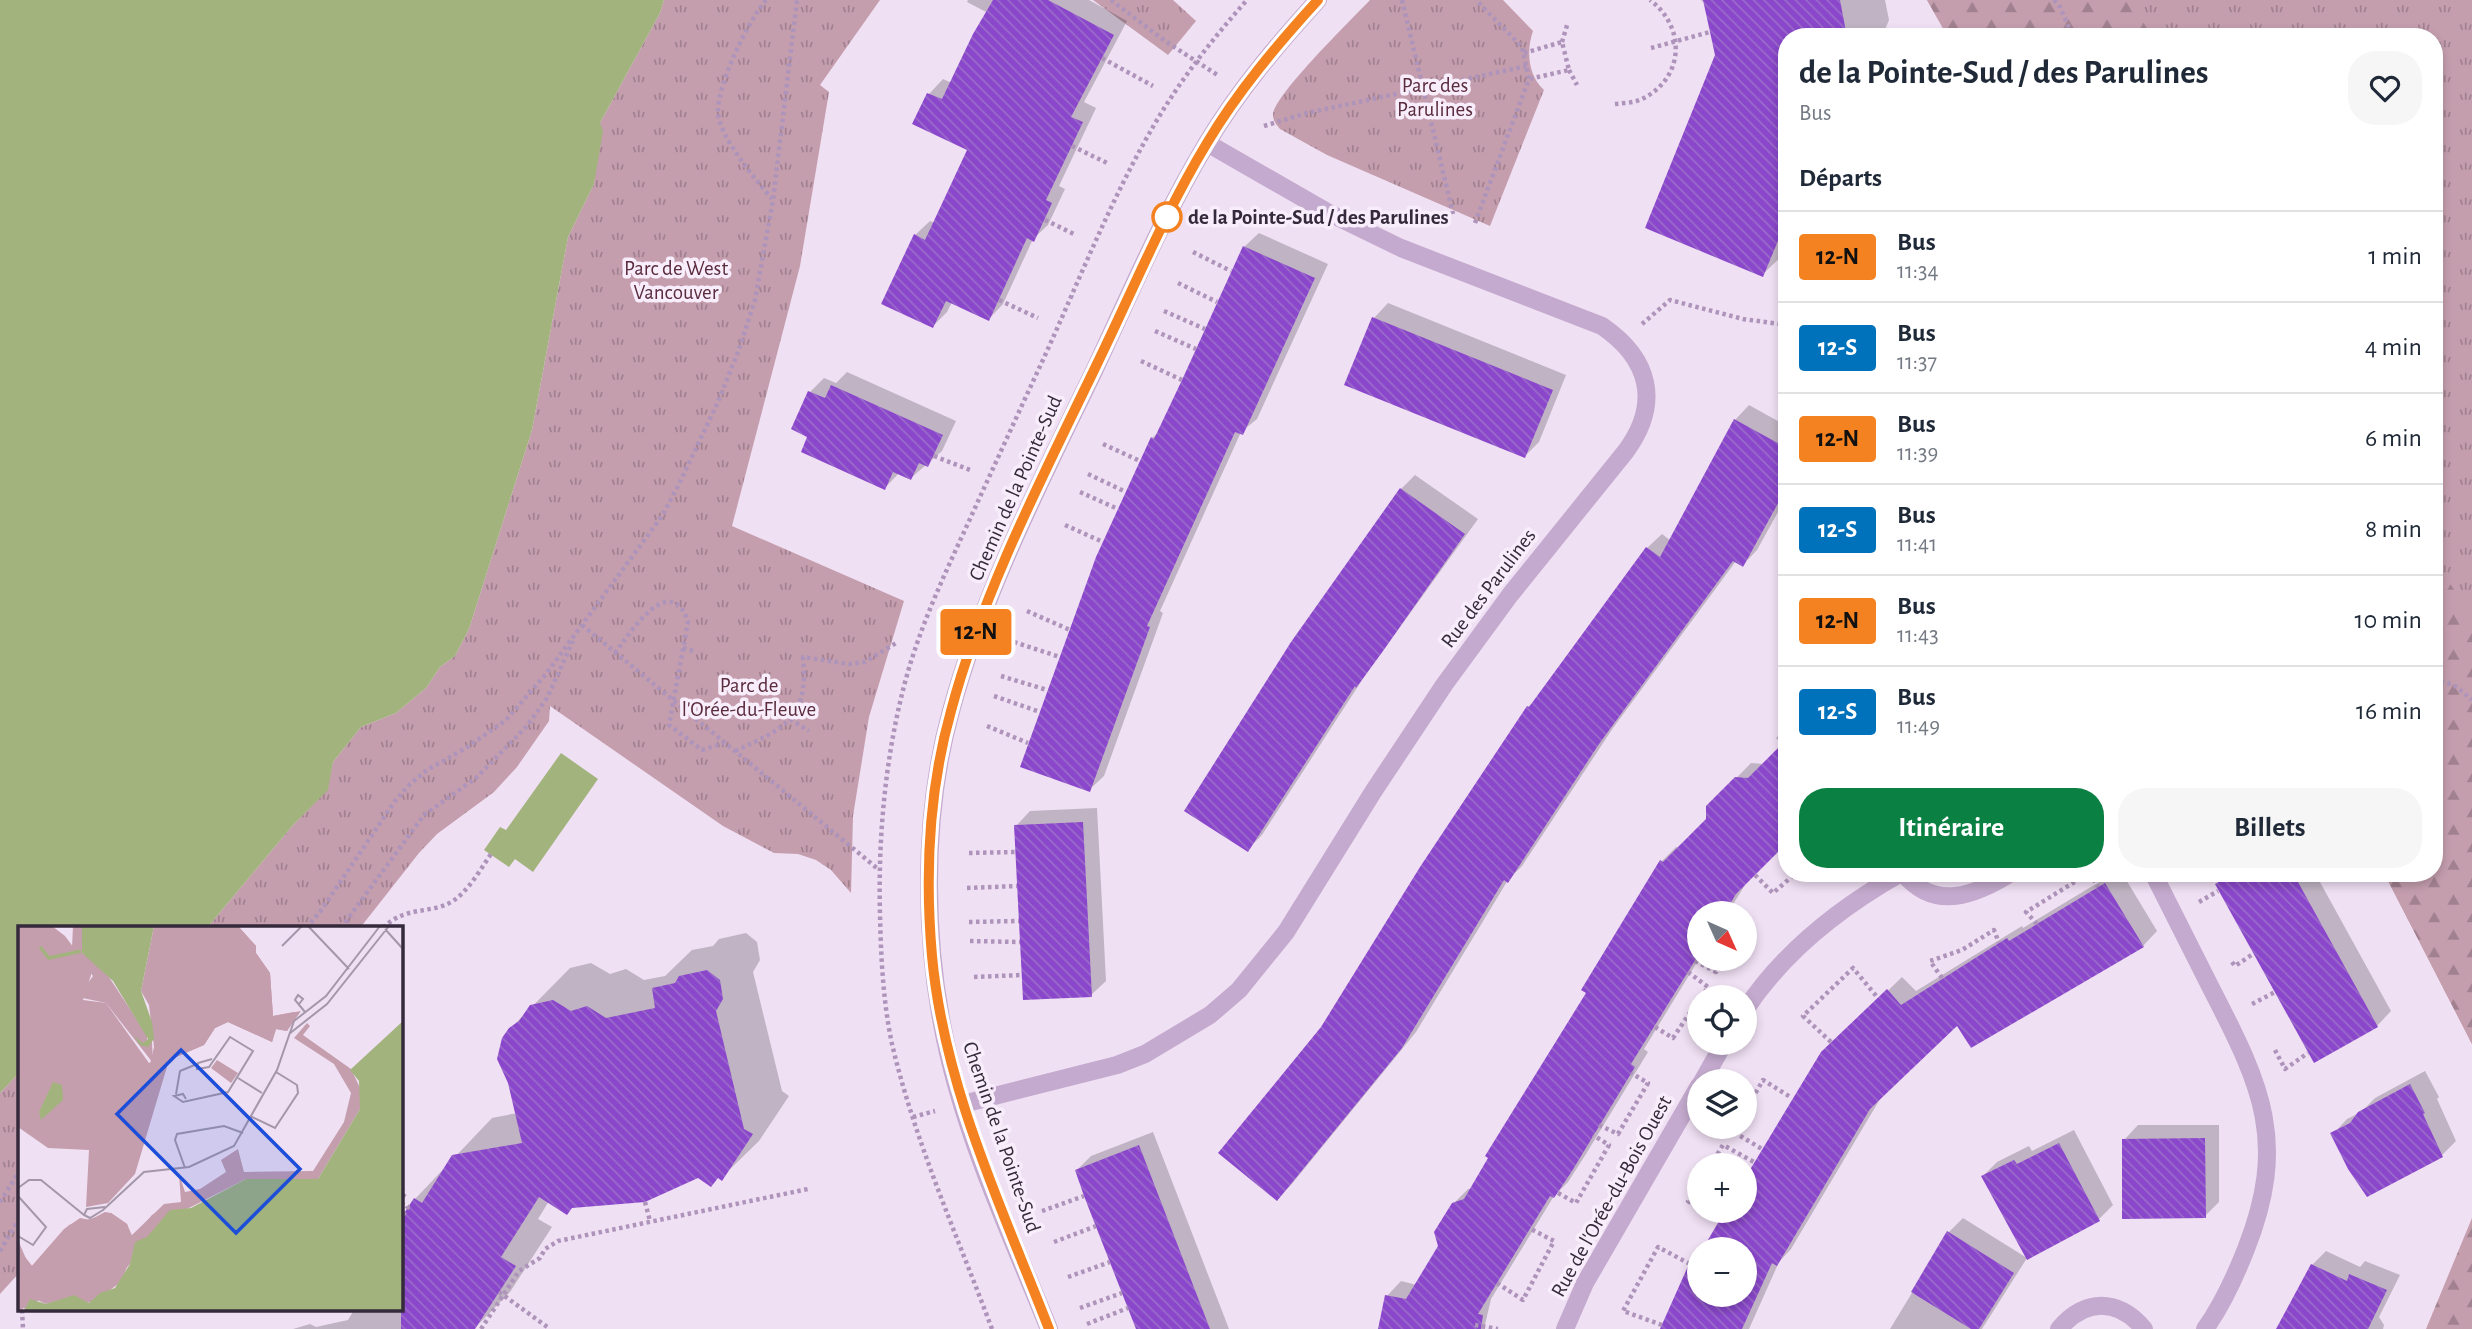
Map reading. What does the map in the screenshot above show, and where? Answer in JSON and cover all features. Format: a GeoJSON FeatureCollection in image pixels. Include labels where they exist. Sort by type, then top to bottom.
{"type":"FeatureCollection","features":[{"type":"Feature","properties":{"kind":"street","name":"Chemin de la Pointe-Sud"},"geometry":{"type":"LineString","coordinates":[[1049,1329],[986,1170],[963,1104],[944,1036],[932,959],[930,918],[933,817],[942,753],[950,714],[978,627],[1043,478],[1171,209],[1207,143],[1261,65],[1318,0]]}},
{"type":"Feature","properties":{"kind":"street","name":"Rue des Parulines"},"geometry":{"type":"LineString","coordinates":[[963,1104],[1116,1065],[1146,1054],[1210,1015],[1239,990],[1286,932],[1373,792],[1444,685],[1510,595],[1626,451],[1644,419],[1646,396],[1638,363],[1624,343],[1602,326],[1401,248],[1329,213],[1207,143]]}},
{"type":"Feature","properties":{"kind":"street"},"geometry":{"type":"LineString","coordinates":[[1757,994],[1780,964],[1811,934],[1885,882]]}},
{"type":"Feature","properties":{"kind":"street"},"geometry":{"type":"LineString","coordinates":[[1910,882],[1925,891],[1944,896],[1975,893],[1995,882]]}},
{"type":"Feature","properties":{"kind":"street"},"geometry":{"type":"LineString","coordinates":[[2158,882],[2242,1046],[2262,1102],[2267,1132],[2266,1182],[2258,1217],[2227,1293],[2205,1329]]}},
{"type":"Feature","properties":{"kind":"street","name":"Rue de l'Orée-du-Bois Ouest"},"geometry":{"type":"LineString","coordinates":[[1565,1329],[1585,1283],[1687,1106]]}},
{"type":"Feature","properties":{"kind":"street"},"geometry":{"type":"LineString","coordinates":[[2059,1329],[2070,1317],[2087,1307],[2106,1306],[2123,1310],[2144,1329]]}},
{"type":"Feature","properties":{"kind":"path"},"geometry":{"type":"LineString","coordinates":[[766,0],[753,16],[740,42],[722,92],[718,113],[723,129],[747,169],[773,200]]}},
{"type":"Feature","properties":{"kind":"path"},"geometry":{"type":"LineString","coordinates":[[308,926],[395,801],[427,770],[466,748],[506,720],[546,674],[662,516],[717,404],[755,300],[773,200],[797,0]]}},
{"type":"Feature","properties":{"kind":"path"},"geometry":{"type":"LineString","coordinates":[[1111,0],[1220,77]]}},
{"type":"Feature","properties":{"kind":"path","name":"Chemin de la Pointe-Sud"},"geometry":{"type":"LineString","coordinates":[[992,1329],[935,1183],[892,1041],[881,946],[879,870],[883,814],[896,719],[931,605],[1113,206],[1160,115],[1196,61],[1247,0]]}},
{"type":"Feature","properties":{"kind":"path"},"geometry":{"type":"LineString","coordinates":[[1402,0],[1453,214]]}},
{"type":"Feature","properties":{"kind":"path"},"geometry":{"type":"LineString","coordinates":[[1475,223],[1529,79],[1522,47],[1476,0]]}},
{"type":"Feature","properties":{"kind":"path"},"geometry":{"type":"LineString","coordinates":[[1615,104],[1641,100],[1656,90],[1669,76],[1676,58],[1676,40],[1669,20],[1650,0]]}},
{"type":"Feature","properties":{"kind":"path"},"geometry":{"type":"LineString","coordinates":[[2054,0],[2069,28]]}},
{"type":"Feature","properties":{"kind":"path"},"geometry":{"type":"LineString","coordinates":[[1568,22],[1562,42],[1569,70],[1577,85]]}},
{"type":"Feature","properties":{"kind":"path"},"geometry":{"type":"LineString","coordinates":[[1651,48],[1710,32]]}},
{"type":"Feature","properties":{"kind":"path"},"geometry":{"type":"LineString","coordinates":[[1524,53],[1562,42]]}},
{"type":"Feature","properties":{"kind":"path"},"geometry":{"type":"LineString","coordinates":[[1102,58],[1153,86]]}},
{"type":"Feature","properties":{"kind":"path"},"geometry":{"type":"LineString","coordinates":[[1264,126],[1307,113],[1527,66]]}},
{"type":"Feature","properties":{"kind":"path"},"geometry":{"type":"LineString","coordinates":[[1529,79],[1569,70]]}},
{"type":"Feature","properties":{"kind":"path"},"geometry":{"type":"LineString","coordinates":[[1072,146],[1109,163]]}},
{"type":"Feature","properties":{"kind":"path"},"geometry":{"type":"LineString","coordinates":[[1045,220],[1076,234]]}},
{"type":"Feature","properties":{"kind":"path"},"geometry":{"type":"LineString","coordinates":[[1193,251],[1231,271]]}},
{"type":"Feature","properties":{"kind":"path"},"geometry":{"type":"LineString","coordinates":[[1178,283],[1217,302]]}},
{"type":"Feature","properties":{"kind":"path"},"geometry":{"type":"LineString","coordinates":[[999,300],[1038,318]]}},
{"type":"Feature","properties":{"kind":"path"},"geometry":{"type":"LineString","coordinates":[[1647,319],[1670,300],[1743,319],[1778,323]]}},
{"type":"Feature","properties":{"kind":"path"},"geometry":{"type":"LineString","coordinates":[[1164,311],[1205,329]]}},
{"type":"Feature","properties":{"kind":"path"},"geometry":{"type":"LineString","coordinates":[[1155,331],[1196,349]]}},
{"type":"Feature","properties":{"kind":"path"},"geometry":{"type":"LineString","coordinates":[[1140,362],[1182,380]]}},
{"type":"Feature","properties":{"kind":"path"},"geometry":{"type":"LineString","coordinates":[[1103,444],[1140,461]]}},
{"type":"Feature","properties":{"kind":"path"},"geometry":{"type":"LineString","coordinates":[[933,456],[970,470]]}},
{"type":"Feature","properties":{"kind":"path"},"geometry":{"type":"LineString","coordinates":[[1088,474],[1126,492]]}},
{"type":"Feature","properties":{"kind":"path"},"geometry":{"type":"LineString","coordinates":[[1080,492],[1118,509]]}},
{"type":"Feature","properties":{"kind":"path"},"geometry":{"type":"LineString","coordinates":[[1065,525],[1103,542]]}},
{"type":"Feature","properties":{"kind":"path"},"geometry":{"type":"LineString","coordinates":[[615,653],[645,614],[656,605],[668,601],[685,611],[688,622],[669,725],[702,750],[725,743]]}},
{"type":"Feature","properties":{"kind":"path"},"geometry":{"type":"LineString","coordinates":[[1027,611],[1070,630]]}},
{"type":"Feature","properties":{"kind":"path"},"geometry":{"type":"LineString","coordinates":[[582,625],[879,870]]}},
{"type":"Feature","properties":{"kind":"path"},"geometry":{"type":"LineString","coordinates":[[342,926],[424,815],[476,778],[527,726],[547,698],[582,625]]}},
{"type":"Feature","properties":{"kind":"path"},"geometry":{"type":"LineString","coordinates":[[1014,642],[1060,657]]}},
{"type":"Feature","properties":{"kind":"path"},"geometry":{"type":"LineString","coordinates":[[735,751],[765,738],[796,712],[802,695],[803,657],[849,664],[865,662],[896,643]]}},
{"type":"Feature","properties":{"kind":"path"},"geometry":{"type":"LineString","coordinates":[[683,648],[694,651]]}},
{"type":"Feature","properties":{"kind":"path"},"geometry":{"type":"LineString","coordinates":[[1001,676],[1047,690]]}},
{"type":"Feature","properties":{"kind":"path"},"geometry":{"type":"LineString","coordinates":[[2443,682],[2454,685],[2472,700]]}},
{"type":"Feature","properties":{"kind":"path"},"geometry":{"type":"LineString","coordinates":[[994,696],[1040,712]]}},
{"type":"Feature","properties":{"kind":"path"},"geometry":{"type":"LineString","coordinates":[[790,719],[809,731]]}},
{"type":"Feature","properties":{"kind":"path"},"geometry":{"type":"LineString","coordinates":[[987,726],[1028,743]]}},
{"type":"Feature","properties":{"kind":"path"},"geometry":{"type":"LineString","coordinates":[[969,853],[1015,852]]}},
{"type":"Feature","properties":{"kind":"path"},"geometry":{"type":"LineString","coordinates":[[386,926],[401,914],[451,902],[470,884],[491,854]]}},
{"type":"Feature","properties":{"kind":"path"},"geometry":{"type":"LineString","coordinates":[[1755,875],[1773,893],[1786,882]]}},
{"type":"Feature","properties":{"kind":"path"},"geometry":{"type":"LineString","coordinates":[[2037,924],[2026,912],[2074,882]]}},
{"type":"Feature","properties":{"kind":"path"},"geometry":{"type":"LineString","coordinates":[[2095,882],[2098,887]]}},
{"type":"Feature","properties":{"kind":"path"},"geometry":{"type":"LineString","coordinates":[[967,888],[1017,886]]}},
{"type":"Feature","properties":{"kind":"path"},"geometry":{"type":"LineString","coordinates":[[2205,912],[2199,901],[2218,891]]}},
{"type":"Feature","properties":{"kind":"path"},"geometry":{"type":"LineString","coordinates":[[969,922],[1019,921]]}},
{"type":"Feature","properties":{"kind":"path"},"geometry":{"type":"LineString","coordinates":[[1942,978],[1930,961],[1962,950],[1994,930],[2000,943]]}},
{"type":"Feature","properties":{"kind":"path"},"geometry":{"type":"LineString","coordinates":[[970,940],[1020,942]]}},
{"type":"Feature","properties":{"kind":"path"},"geometry":{"type":"LineString","coordinates":[[2229,956],[2235,966],[2253,954]]}},
{"type":"Feature","properties":{"kind":"path"},"geometry":{"type":"LineString","coordinates":[[1832,1042],[1803,1016],[1853,968],[1878,998]]}},
{"type":"Feature","properties":{"kind":"path"},"geometry":{"type":"LineString","coordinates":[[1688,972],[1706,985]]}},
{"type":"Feature","properties":{"kind":"path"},"geometry":{"type":"LineString","coordinates":[[974,977],[1022,975]]}},
{"type":"Feature","properties":{"kind":"path"},"geometry":{"type":"LineString","coordinates":[[2257,1014],[2252,1003],[2275,992]]}},
{"type":"Feature","properties":{"kind":"path"},"geometry":{"type":"LineString","coordinates":[[1655,1027],[1673,1038],[1687,1017]]}},
{"type":"Feature","properties":{"kind":"path"},"geometry":{"type":"LineString","coordinates":[[2273,1047],[2286,1069],[2308,1053]]}},
{"type":"Feature","properties":{"kind":"path"},"geometry":{"type":"LineString","coordinates":[[1600,1125],[1618,1134],[1648,1083],[1631,1073]]}},
{"type":"Feature","properties":{"kind":"path"},"geometry":{"type":"LineString","coordinates":[[1757,1090],[1763,1080],[1792,1098]]}},
{"type":"Feature","properties":{"kind":"path"},"geometry":{"type":"LineString","coordinates":[[1558,1193],[1576,1203],[1609,1145],[1593,1135]]}},
{"type":"Feature","properties":{"kind":"path"},"geometry":{"type":"LineString","coordinates":[[1745,1139],[1762,1149]]}},
{"type":"Feature","properties":{"kind":"path"},"geometry":{"type":"LineString","coordinates":[[1718,1153],[1723,1145],[1738,1153]]}},
{"type":"Feature","properties":{"kind":"path"},"geometry":{"type":"LineString","coordinates":[[0,1202],[18,1174]]}},
{"type":"Feature","properties":{"kind":"path"},"geometry":{"type":"LineString","coordinates":[[481,1329],[501,1294],[519,1271],[540,1258],[545,1249],[558,1241],[808,1189]]}},
{"type":"Feature","properties":{"kind":"path"},"geometry":{"type":"LineString","coordinates":[[1042,1211],[1084,1196]]}},
{"type":"Feature","properties":{"kind":"path"},"geometry":{"type":"LineString","coordinates":[[645,1202],[650,1222]]}},
{"type":"Feature","properties":{"kind":"path"},"geometry":{"type":"LineString","coordinates":[[402,1203],[408,1207],[402,1216]]}},
{"type":"Feature","properties":{"kind":"path"},"geometry":{"type":"LineString","coordinates":[[0,1251],[18,1221]]}},
{"type":"Feature","properties":{"kind":"path"},"geometry":{"type":"LineString","coordinates":[[1054,1242],[1096,1226]]}},
{"type":"Feature","properties":{"kind":"path"},"geometry":{"type":"LineString","coordinates":[[1497,1283],[1523,1300],[1554,1241],[1529,1228]]}},
{"type":"Feature","properties":{"kind":"path"},"geometry":{"type":"LineString","coordinates":[[1662,1325],[1623,1311],[1658,1247],[1687,1262]]}},
{"type":"Feature","properties":{"kind":"path"},"geometry":{"type":"LineString","coordinates":[[1068,1277],[1110,1262]]}},
{"type":"Feature","properties":{"kind":"path"},"geometry":{"type":"LineString","coordinates":[[1080,1308],[1122,1293]]}},
{"type":"Feature","properties":{"kind":"path"},"geometry":{"type":"LineString","coordinates":[[501,1294],[550,1329]]}},
{"type":"Feature","properties":{"kind":"path"},"geometry":{"type":"LineString","coordinates":[[1087,1324],[1128,1308]]}},
{"type":"Feature","properties":{"kind":"path"},"geometry":{"type":"LineString","coordinates":[[1475,1325],[1497,1329]]}},
{"type":"Feature","properties":{"kind":"green space","name":"Parc de West Vancouver"},"geometry":{"type":"Polygon","coordinates":[[[664,0],[880,0],[820,85],[829,92],[800,266],[732,526],[904,601],[869,717],[853,816],[851,893],[831,870],[816,860],[798,854],[774,853],[723,826],[550,706],[549,721],[517,767],[494,792],[437,834],[362,926],[209,926],[293,825],[327,790],[333,762],[361,727],[396,713],[426,688],[440,667],[455,656],[469,629],[532,430],[568,237],[594,184],[600,123],[660,13],[664,0]]]}},
{"type":"Feature","properties":{"kind":"green space"},"geometry":{"type":"Polygon","coordinates":[[[1093,0],[1173,0],[1196,21],[1168,55],[1093,0]]]}},
{"type":"Feature","properties":{"kind":"green space","name":"Parc des Parulines"},"geometry":{"type":"Polygon","coordinates":[[[1370,0],[1503,0],[1533,31],[1530,62],[1535,77],[1544,90],[1490,226],[1327,155],[1280,129],[1275,122],[1273,114],[1287,90],[1370,0]]]}},
{"type":"Feature","properties":{"kind":"green space"},"geometry":{"type":"Polygon","coordinates":[[[1927,0],[2472,0],[2472,1044],[2389,882],[2443,882],[2443,28],[1943,28],[1927,0]]]}},
{"type":"Feature","properties":{"kind":"green space"},"geometry":{"type":"Polygon","coordinates":[[[1927,0],[2128,0],[2147,28],[1943,28],[1927,0]]]}},
{"type":"Feature","properties":{"kind":"green space"},"geometry":{"type":"Polygon","coordinates":[[[2443,573],[2472,617],[2472,1044],[2389,882],[2443,882],[2443,573]]]}},
{"type":"Feature","properties":{"kind":"green space"},"geometry":{"type":"Polygon","coordinates":[[[18,1074],[18,1274],[0,1294],[0,1093],[18,1074]]]}},
{"type":"Feature","properties":{"kind":"green space"},"geometry":{"type":"Polygon","coordinates":[[[2472,1218],[2472,1329],[2426,1329],[2472,1218]]]}},
{"type":"Feature","properties":{"kind":"shaded area"},"geometry":{"type":"Polygon","coordinates":[[[0,0],[664,0],[660,13],[600,123],[603,131],[594,184],[568,237],[532,430],[469,629],[455,656],[440,667],[426,688],[396,713],[361,727],[333,762],[328,790],[293,825],[209,926],[18,926],[18,1074],[0,1093],[0,0]]]}},
{"type":"Feature","properties":{"kind":"shaded area"},"geometry":{"type":"Polygon","coordinates":[[[561,753],[598,779],[533,872],[515,859],[509,867],[484,850],[500,827],[506,830],[561,753]]]}},
{"type":"Feature","properties":{"kind":"building"},"geometry":{"type":"Polygon","coordinates":[[[993,0],[1048,0],[1114,35],[1071,117],[1083,122],[1046,200],[1052,203],[1034,242],[1027,238],[989,321],[946,301],[933,328],[881,304],[914,234],[925,240],[967,150],[912,124],[927,93],[942,99],[973,34],[993,0]]]}},
{"type":"Feature","properties":{"kind":"building"},"geometry":{"type":"Polygon","coordinates":[[[1703,0],[1840,0],[1845,28],[1778,28],[1778,241],[1763,277],[1645,228],[1715,55],[1703,0]]]}},
{"type":"Feature","properties":{"kind":"building"},"geometry":{"type":"Polygon","coordinates":[[[1243,246],[1315,278],[1243,435],[1235,432],[1147,626],[1150,627],[1090,792],[1020,767],[1096,557],[1151,437],[1154,439],[1182,380],[1243,246]]]}},
{"type":"Feature","properties":{"kind":"building"},"geometry":{"type":"Polygon","coordinates":[[[1372,317],[1553,390],[1525,458],[1344,385],[1372,317]]]}},
{"type":"Feature","properties":{"kind":"building"},"geometry":{"type":"Polygon","coordinates":[[[831,385],[943,435],[928,467],[919,463],[911,480],[893,472],[885,490],[801,452],[807,437],[791,429],[808,391],[825,398],[831,385]]]}},
{"type":"Feature","properties":{"kind":"building"},"geometry":{"type":"Polygon","coordinates":[[[1734,419],[1778,443],[1778,503],[1743,567],[1733,561],[1599,744],[1508,883],[1504,880],[1402,1048],[1277,1201],[1218,1153],[1321,1027],[1420,867],[1527,706],[1529,707],[1646,547],[1660,557],[1734,419]]]}},
{"type":"Feature","properties":{"kind":"building"},"geometry":{"type":"Polygon","coordinates":[[[1400,488],[1465,534],[1356,688],[1355,686],[1248,852],[1184,811],[1291,642],[1400,488]]]}},
{"type":"Feature","properties":{"kind":"building"},"geometry":{"type":"Polygon","coordinates":[[[1778,748],[1778,852],[1732,901],[1687,901],[1688,971],[1631,1064],[1635,1067],[1572,1171],[1554,1198],[1550,1196],[1478,1314],[1483,1315],[1481,1329],[1378,1329],[1385,1295],[1406,1299],[1438,1246],[1434,1232],[1452,1203],[1464,1199],[1488,1158],[1485,1156],[1586,993],[1581,990],[1660,860],[1663,862],[1706,819],[1706,806],[1735,777],[1748,778],[1778,748]]]}},
{"type":"Feature","properties":{"kind":"building"},"geometry":{"type":"Polygon","coordinates":[[[1083,822],[1092,997],[1023,1000],[1014,825],[1083,822]]]}},
{"type":"Feature","properties":{"kind":"building"},"geometry":{"type":"Polygon","coordinates":[[[2298,882],[2378,1027],[2314,1063],[2215,884],[2298,882]]]}},
{"type":"Feature","properties":{"kind":"building"},"geometry":{"type":"Polygon","coordinates":[[[2105,883],[2144,947],[1971,1048],[1957,1026],[1870,1109],[1777,1266],[1772,1263],[1757,1296],[1757,1237],[1710,1237],[1718,1223],[1757,1223],[1757,1158],[1821,1052],[1887,989],[1901,1005],[2007,938],[2009,941],[2105,883]]]}},
{"type":"Feature","properties":{"kind":"building"},"geometry":{"type":"Polygon","coordinates":[[[707,970],[720,980],[723,999],[716,1011],[744,1129],[753,1134],[722,1181],[718,1178],[711,1187],[698,1178],[645,1202],[572,1208],[567,1215],[539,1197],[501,1257],[516,1266],[475,1329],[401,1329],[402,1216],[414,1198],[422,1203],[452,1155],[522,1143],[508,1083],[497,1059],[502,1038],[509,1028],[519,1021],[530,1005],[553,1000],[571,1011],[587,1006],[606,1018],[655,1008],[652,988],[675,983],[679,976],[707,970]]]}},
{"type":"Feature","properties":{"kind":"building"},"geometry":{"type":"Polygon","coordinates":[[[2410,1084],[2443,1157],[2367,1197],[2348,1169],[2330,1133],[2350,1123],[2358,1112],[2410,1084]]]}},
{"type":"Feature","properties":{"kind":"building"},"geometry":{"type":"Polygon","coordinates":[[[2205,1138],[2206,1218],[2122,1219],[2122,1139],[2205,1138]]]}},
{"type":"Feature","properties":{"kind":"building"},"geometry":{"type":"Polygon","coordinates":[[[2059,1143],[2100,1221],[2027,1260],[1981,1176],[2014,1160],[2017,1164],[2059,1143]]]}},
{"type":"Feature","properties":{"kind":"building"},"geometry":{"type":"Polygon","coordinates":[[[1139,1145],[1210,1329],[1136,1329],[1084,1196],[1075,1170],[1139,1145]]]}},
{"type":"Feature","properties":{"kind":"building"},"geometry":{"type":"Polygon","coordinates":[[[1947,1231],[2014,1273],[1979,1329],[1971,1329],[1911,1292],[1947,1231]]]}},
{"type":"Feature","properties":{"kind":"building"},"geometry":{"type":"Polygon","coordinates":[[[2311,1264],[2347,1281],[2349,1274],[2387,1290],[2368,1329],[2276,1329],[2311,1264]]]}},
{"type":"Feature","properties":{"kind":"building"},"geometry":{"type":"Polygon","coordinates":[[[1687,1268],[1687,1307],[1752,1307],[1742,1329],[1660,1329],[1687,1268]]]}},
{"type":"Feature","properties":{"kind":"bus line","name":"12-N"},"geometry":{"type":"LineString","coordinates":[[1049,1329],[974,1137],[944,1036],[932,959],[930,918],[931,840],[942,753],[950,714],[978,627],[1043,478],[1171,209],[1224,116],[1268,56],[1318,0]]}},
{"type":"Feature","properties":{"kind":"place","name":"de la Pointe-Sud / des Parulines"},"geometry":{"type":"Point","coordinates":[1167,217]}},
{"type":"Feature","properties":{"kind":"park label","name":"Parc de l'Orée-du-Fleuve"},"geometry":{"type":"Point","coordinates":[749,697]}}]}
